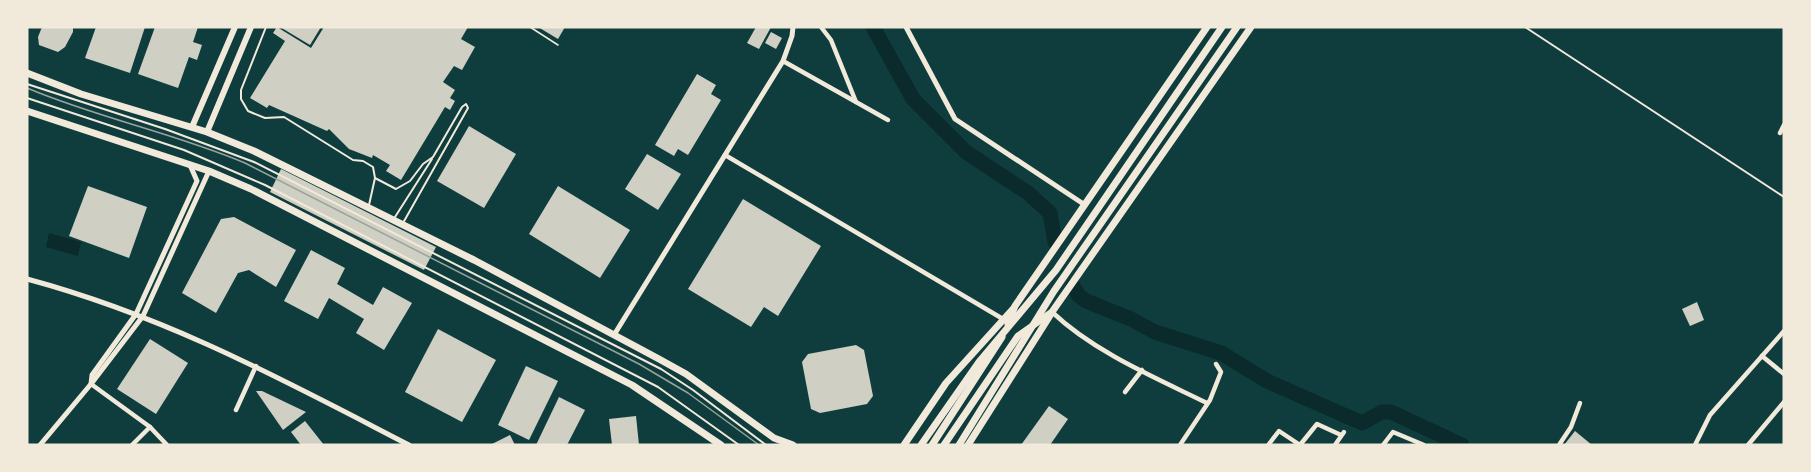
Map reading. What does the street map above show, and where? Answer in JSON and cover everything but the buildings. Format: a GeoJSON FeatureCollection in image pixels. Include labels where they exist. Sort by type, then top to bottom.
{"type":"FeatureCollection","features":[{"type":"Feature","properties":{"kind":"main road"},"geometry":{"type":"LineString","coordinates":[[192,127],[235,27]]}},
{"type":"Feature","properties":{"kind":"main road"},"geometry":{"type":"LineString","coordinates":[[207,132],[251,27]]}},
{"type":"Feature","properties":{"kind":"main road"},"geometry":{"type":"LineString","coordinates":[[904,445],[946,383],[1015,306],[1207,27]]}},
{"type":"Feature","properties":{"kind":"main road"},"geometry":{"type":"LineString","coordinates":[[921,445],[979,362],[1056,270],[1222,27]]}},
{"type":"Feature","properties":{"kind":"main road"},"geometry":{"type":"LineString","coordinates":[[959,445],[1054,291],[1237,27]]}},
{"type":"Feature","properties":{"kind":"main road"},"geometry":{"type":"LineString","coordinates":[[968,445],[1052,312],[1251,27]]}},
{"type":"Feature","properties":{"kind":"main road"},"geometry":{"type":"LineString","coordinates":[[27,73],[81,94],[207,132],[262,154],[403,224],[686,374],[782,445]]}},
{"type":"Feature","properties":{"kind":"main road"},"geometry":{"type":"LineString","coordinates":[[204,97],[218,104]]}},
{"type":"Feature","properties":{"kind":"main road"},"geometry":{"type":"LineString","coordinates":[[27,111],[209,171],[321,223],[632,384],[721,445]]}},
{"type":"Feature","properties":{"kind":"main road"},"geometry":{"type":"LineString","coordinates":[[932,445],[998,346],[1015,306]]}},
{"type":"Feature","properties":{"kind":"main road"},"geometry":{"type":"LineString","coordinates":[[944,445],[1018,336],[1052,312]]}},
{"type":"Feature","properties":{"kind":"main road"},"geometry":{"type":"LineString","coordinates":[[767,445],[774,438]]}},
{"type":"Feature","properties":{"kind":"main road"},"geometry":{"type":"LineString","coordinates":[[774,438],[793,445]]}},
{"type":"Feature","properties":{"kind":"street"},"geometry":{"type":"LineString","coordinates":[[614,335],[783,61],[793,27]]}},
{"type":"Feature","properties":{"kind":"street"},"geometry":{"type":"LineString","coordinates":[[821,27],[831,40],[856,102]]}},
{"type":"Feature","properties":{"kind":"street"},"geometry":{"type":"LineString","coordinates":[[906,27],[955,119],[1085,205]]}},
{"type":"Feature","properties":{"kind":"street"},"geometry":{"type":"LineString","coordinates":[[783,61],[888,120]]}},
{"type":"Feature","properties":{"kind":"street"},"geometry":{"type":"LineString","coordinates":[[1780,133],[1784,125]]}},
{"type":"Feature","properties":{"kind":"street"},"geometry":{"type":"LineString","coordinates":[[725,155],[1003,319]]}},
{"type":"Feature","properties":{"kind":"street"},"geometry":{"type":"LineString","coordinates":[[91,384],[92,375],[136,314],[197,181],[190,165]]}},
{"type":"Feature","properties":{"kind":"street"},"geometry":{"type":"LineString","coordinates":[[40,445],[143,316],[209,171]]}},
{"type":"Feature","properties":{"kind":"street"},"geometry":{"type":"LineString","coordinates":[[27,279],[143,316],[256,366],[409,445]]}},
{"type":"Feature","properties":{"kind":"street"},"geometry":{"type":"LineString","coordinates":[[1052,312],[1109,356],[1126,361],[1207,403]]}},
{"type":"Feature","properties":{"kind":"street"},"geometry":{"type":"LineString","coordinates":[[1695,445],[1710,415],[1784,331]]}},
{"type":"Feature","properties":{"kind":"street"},"geometry":{"type":"LineString","coordinates":[[1762,356],[1784,374]]}},
{"type":"Feature","properties":{"kind":"street"},"geometry":{"type":"LineString","coordinates":[[1180,445],[1207,403],[1221,374],[1216,363]]}},
{"type":"Feature","properties":{"kind":"street"},"geometry":{"type":"LineString","coordinates":[[236,410],[256,366]]}},
{"type":"Feature","properties":{"kind":"street"},"geometry":{"type":"LineString","coordinates":[[1125,392],[1142,370]]}},
{"type":"Feature","properties":{"kind":"street"},"geometry":{"type":"LineString","coordinates":[[91,384],[150,427],[167,445]]}},
{"type":"Feature","properties":{"kind":"street"},"geometry":{"type":"LineString","coordinates":[[1748,445],[1784,402]]}},
{"type":"Feature","properties":{"kind":"street"},"geometry":{"type":"LineString","coordinates":[[1559,445],[1571,427],[1580,404]]}},
{"type":"Feature","properties":{"kind":"street"},"geometry":{"type":"LineString","coordinates":[[1269,444],[1279,431],[1300,445],[1317,424],[1343,433],[1337,444]]}},
{"type":"Feature","properties":{"kind":"street"},"geometry":{"type":"LineString","coordinates":[[132,445],[150,427]]}},
{"type":"Feature","properties":{"kind":"street"},"geometry":{"type":"LineString","coordinates":[[1383,445],[1393,432],[1424,445]]}},
{"type":"Feature","properties":{"kind":"lane"},"geometry":{"type":"LineString","coordinates":[[267,27],[241,90],[243,104],[248,111],[264,118],[284,117],[353,160],[363,161],[373,167],[375,178],[368,207]]}},
{"type":"Feature","properties":{"kind":"lane"},"geometry":{"type":"LineString","coordinates":[[1525,27],[1784,197]]}},
{"type":"Feature","properties":{"kind":"lane"},"geometry":{"type":"LineString","coordinates":[[27,84],[165,129],[272,170],[661,369],[767,445]]}},
{"type":"Feature","properties":{"kind":"lane"},"geometry":{"type":"LineString","coordinates":[[27,99],[184,150],[265,185],[658,387],[739,445]]}},
{"type":"Feature","properties":{"kind":"lane"},"geometry":{"type":"LineString","coordinates":[[394,220],[462,107],[466,104],[468,108],[403,224]]}},
{"type":"Feature","properties":{"kind":"lane"},"geometry":{"type":"LineString","coordinates":[[375,178],[396,189],[407,184],[423,164],[433,157]]}},
{"type":"Feature","properties":{"kind":"path"},"geometry":{"type":"LineString","coordinates":[[530,27],[558,45]]}},
{"type":"Feature","properties":{"kind":"water"},"geometry":{"type":"Polygon","coordinates":[[[49,233],[81,242],[78,256],[46,247],[49,233]]]}},
{"type":"Feature","properties":{"kind":"waterway"},"geometry":{"type":"LineString","coordinates":[[873,27],[913,99],[966,152],[1028,193],[1050,213],[1055,242]]}},
{"type":"Feature","properties":{"kind":"waterway"},"geometry":{"type":"LineString","coordinates":[[1073,286],[1078,295],[1086,301],[1131,319],[1155,332],[1221,353],[1267,381],[1362,423],[1382,412],[1391,412],[1462,445]]}},
{"type":"Feature","properties":{"kind":"tram line"},"geometry":{"type":"LineString","coordinates":[[27,88],[245,163],[639,364],[688,393],[759,445]]}}]}
